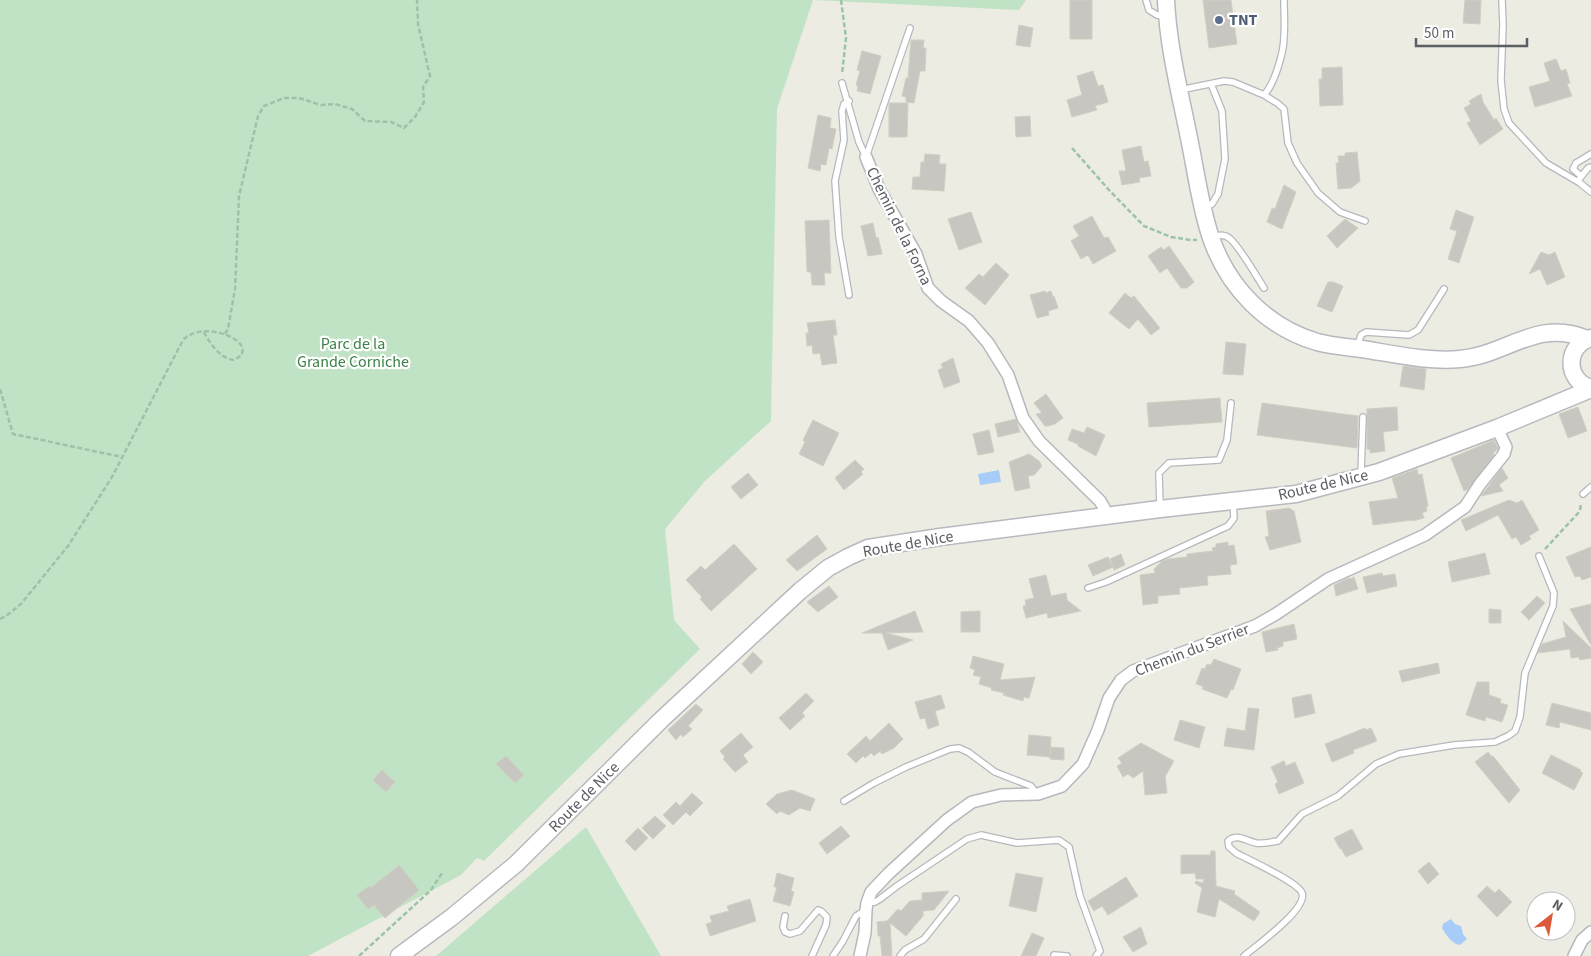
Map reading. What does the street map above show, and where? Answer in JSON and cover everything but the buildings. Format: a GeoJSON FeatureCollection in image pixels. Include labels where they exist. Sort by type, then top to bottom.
{"type":"FeatureCollection","features":[{"type":"Feature","properties":{"kind":"main road"},"geometry":{"type":"LineString","coordinates":[[1166,0],[1166,17],[1179,90],[1211,237],[1222,264],[1233,283],[1247,300],[1263,313],[1279,325],[1318,342],[1405,356],[1460,359],[1482,354],[1550,332],[1563,332],[1589,339]]}},
{"type":"Feature","properties":{"kind":"main road"},"geometry":{"type":"LineString","coordinates":[[1536,335],[1549,338],[1572,354]]}},
{"type":"Feature","properties":{"kind":"main road"},"geometry":{"type":"LineString","coordinates":[[1589,339],[1576,348],[1572,354],[1571,361],[1573,373],[1581,383],[1591,388]]}},
{"type":"Feature","properties":{"kind":"main road"},"geometry":{"type":"LineString","coordinates":[[1553,404],[1564,391],[1573,373]]}},
{"type":"Feature","properties":{"kind":"main road","name":"Route de Nice"},"geometry":{"type":"LineString","coordinates":[[399,956],[452,917],[516,864],[661,720],[800,591],[828,568],[848,557],[868,548],[889,544],[1233,500],[1296,494],[1378,472],[1497,428],[1591,388]]}},
{"type":"Feature","properties":{"kind":"street","name":"Chemin de la Forna"},"geometry":{"type":"LineString","coordinates":[[866,157],[879,189],[916,254],[928,288],[941,301],[968,321],[988,343],[1008,375],[1023,418],[1039,441],[1100,501],[1104,508],[1104,516]]}},
{"type":"Feature","properties":{"kind":"street","name":"Chemin du Serrier"},"geometry":{"type":"LineString","coordinates":[[860,956],[865,933],[866,906],[871,892],[947,820],[972,802],[1001,795],[1038,794],[1062,786],[1083,764],[1098,730],[1108,698],[1121,680],[1133,671],[1255,626],[1328,579],[1425,535],[1465,507],[1480,484],[1504,454],[1506,447],[1497,428]]}},
{"type":"Feature","properties":{"kind":"street"},"geometry":{"type":"LineString","coordinates":[[1574,956],[1582,940],[1591,932]]}},
{"type":"Feature","properties":{"kind":"lane"},"geometry":{"type":"LineString","coordinates":[[1146,0],[1149,10],[1166,17]]}},
{"type":"Feature","properties":{"kind":"lane"},"geometry":{"type":"LineString","coordinates":[[1264,95],[1270,89],[1276,74],[1284,38],[1284,0]]}},
{"type":"Feature","properties":{"kind":"lane"},"geometry":{"type":"LineString","coordinates":[[1502,0],[1503,25],[1500,80],[1504,109],[1509,123],[1546,163],[1580,183],[1591,192]]}},
{"type":"Feature","properties":{"kind":"lane"},"geometry":{"type":"LineString","coordinates":[[866,157],[910,28]]}},
{"type":"Feature","properties":{"kind":"lane"},"geometry":{"type":"LineString","coordinates":[[1179,90],[1224,81],[1233,82],[1278,103],[1284,109],[1288,142],[1297,163],[1318,193],[1340,212],[1365,221]]}},
{"type":"Feature","properties":{"kind":"lane","name":"Chemin de la Forna"},"geometry":{"type":"LineString","coordinates":[[842,83],[859,142],[866,157]]}},
{"type":"Feature","properties":{"kind":"lane"},"geometry":{"type":"LineString","coordinates":[[1204,208],[1212,204],[1218,194],[1225,159],[1222,111],[1211,84]]}},
{"type":"Feature","properties":{"kind":"lane"},"geometry":{"type":"LineString","coordinates":[[848,101],[844,104],[842,111],[844,140],[835,180],[839,237],[849,295]]}},
{"type":"Feature","properties":{"kind":"lane"},"geometry":{"type":"LineString","coordinates":[[1581,176],[1573,169],[1576,163],[1591,154]]}},
{"type":"Feature","properties":{"kind":"lane"},"geometry":{"type":"LineString","coordinates":[[1580,183],[1581,176],[1591,167]]}},
{"type":"Feature","properties":{"kind":"lane"},"geometry":{"type":"LineString","coordinates":[[1211,237],[1220,235],[1229,238],[1264,288]]}},
{"type":"Feature","properties":{"kind":"lane"},"geometry":{"type":"LineString","coordinates":[[1356,348],[1361,335],[1366,332],[1409,335],[1418,330],[1444,289]]}},
{"type":"Feature","properties":{"kind":"lane"},"geometry":{"type":"LineString","coordinates":[[1160,509],[1159,473],[1169,463],[1219,460],[1227,440],[1231,403]]}},
{"type":"Feature","properties":{"kind":"lane"},"geometry":{"type":"LineString","coordinates":[[1361,477],[1363,416]]}},
{"type":"Feature","properties":{"kind":"lane"},"geometry":{"type":"LineString","coordinates":[[1583,494],[1591,487]]}},
{"type":"Feature","properties":{"kind":"lane"},"geometry":{"type":"LineString","coordinates":[[1088,588],[1106,582],[1228,526],[1234,518],[1233,500]]}},
{"type":"Feature","properties":{"kind":"lane"},"geometry":{"type":"LineString","coordinates":[[1244,956],[1294,914],[1302,900],[1302,894],[1289,881],[1236,853],[1229,847],[1228,841],[1237,836],[1257,843],[1278,841],[1302,814],[1338,796],[1376,764],[1399,754],[1454,745],[1495,742],[1508,736],[1515,730],[1520,720],[1525,673],[1553,606],[1554,593],[1539,556]]}},
{"type":"Feature","properties":{"kind":"lane"},"geometry":{"type":"LineString","coordinates":[[844,801],[906,767],[950,748],[959,748],[968,752],[995,772],[1031,786],[1038,794]]}},
{"type":"Feature","properties":{"kind":"lane"},"geometry":{"type":"LineString","coordinates":[[833,956],[856,916],[866,906],[880,899],[967,839],[981,835],[1017,844],[1059,840],[1069,848],[1080,896],[1100,951],[1096,956]]}},
{"type":"Feature","properties":{"kind":"lane"},"geometry":{"type":"LineString","coordinates":[[900,956],[905,950],[924,938],[956,899]]}},
{"type":"Feature","properties":{"kind":"lane"},"geometry":{"type":"LineString","coordinates":[[784,916],[783,927],[785,932],[790,934],[800,931],[818,910],[822,911],[827,917],[826,925],[812,956]]}},
{"type":"Feature","properties":{"kind":"lane"},"geometry":{"type":"LineString","coordinates":[[1054,955],[1067,956]]}},
{"type":"Feature","properties":{"kind":"path"},"geometry":{"type":"LineString","coordinates":[[225,334],[228,329],[235,289],[239,196],[258,116],[264,106],[284,98],[299,98],[321,105],[335,104],[343,106],[352,109],[365,121],[391,122],[404,128],[415,117],[424,102],[423,87],[430,76],[418,24],[417,0]]}},
{"type":"Feature","properties":{"kind":"path"},"geometry":{"type":"LineString","coordinates":[[841,0],[846,38],[842,83]]}},
{"type":"Feature","properties":{"kind":"path"},"geometry":{"type":"LineString","coordinates":[[1072,148],[1144,226],[1171,236],[1191,240],[1211,237]]}},
{"type":"Feature","properties":{"kind":"path"},"geometry":{"type":"LineString","coordinates":[[0,619],[22,604],[68,546],[112,477],[182,340],[193,332],[203,331],[225,334],[236,340],[242,348],[242,354],[234,360],[224,357],[216,350],[203,331]]}},
{"type":"Feature","properties":{"kind":"path"},"geometry":{"type":"LineString","coordinates":[[0,389],[13,434],[122,457]]}},
{"type":"Feature","properties":{"kind":"path"},"geometry":{"type":"LineString","coordinates":[[1539,556],[1580,510],[1583,494]]}},
{"type":"Feature","properties":{"kind":"path"},"geometry":{"type":"LineString","coordinates":[[359,956],[430,890],[442,873]]}},
{"type":"Feature","properties":{"kind":"green space","name":"Parc de la Grande Corniche"},"geometry":{"type":"Polygon","coordinates":[[[0,0],[813,0],[777,109],[771,421],[705,481],[665,529],[674,620],[700,649],[484,861],[477,858],[461,875],[308,956],[0,956],[0,0]]]}},
{"type":"Feature","properties":{"kind":"green space"},"geometry":{"type":"Polygon","coordinates":[[[813,0],[1026,0],[1019,10],[813,0]]]}},
{"type":"Feature","properties":{"kind":"green space"},"geometry":{"type":"Polygon","coordinates":[[[586,827],[661,956],[436,956],[586,827]]]}},
{"type":"Feature","properties":{"kind":"water"},"geometry":{"type":"Polygon","coordinates":[[[999,470],[1001,482],[980,485],[978,474],[999,470]]]}},
{"type":"Feature","properties":{"kind":"water"},"geometry":{"type":"Polygon","coordinates":[[[1451,919],[1455,924],[1461,926],[1463,934],[1467,939],[1460,945],[1452,941],[1442,928],[1443,924],[1451,919]]]}},
{"type":"Feature","properties":{"kind":"place","name":"TNT"},"geometry":{"type":"Point","coordinates":[1219,20]}}]}
